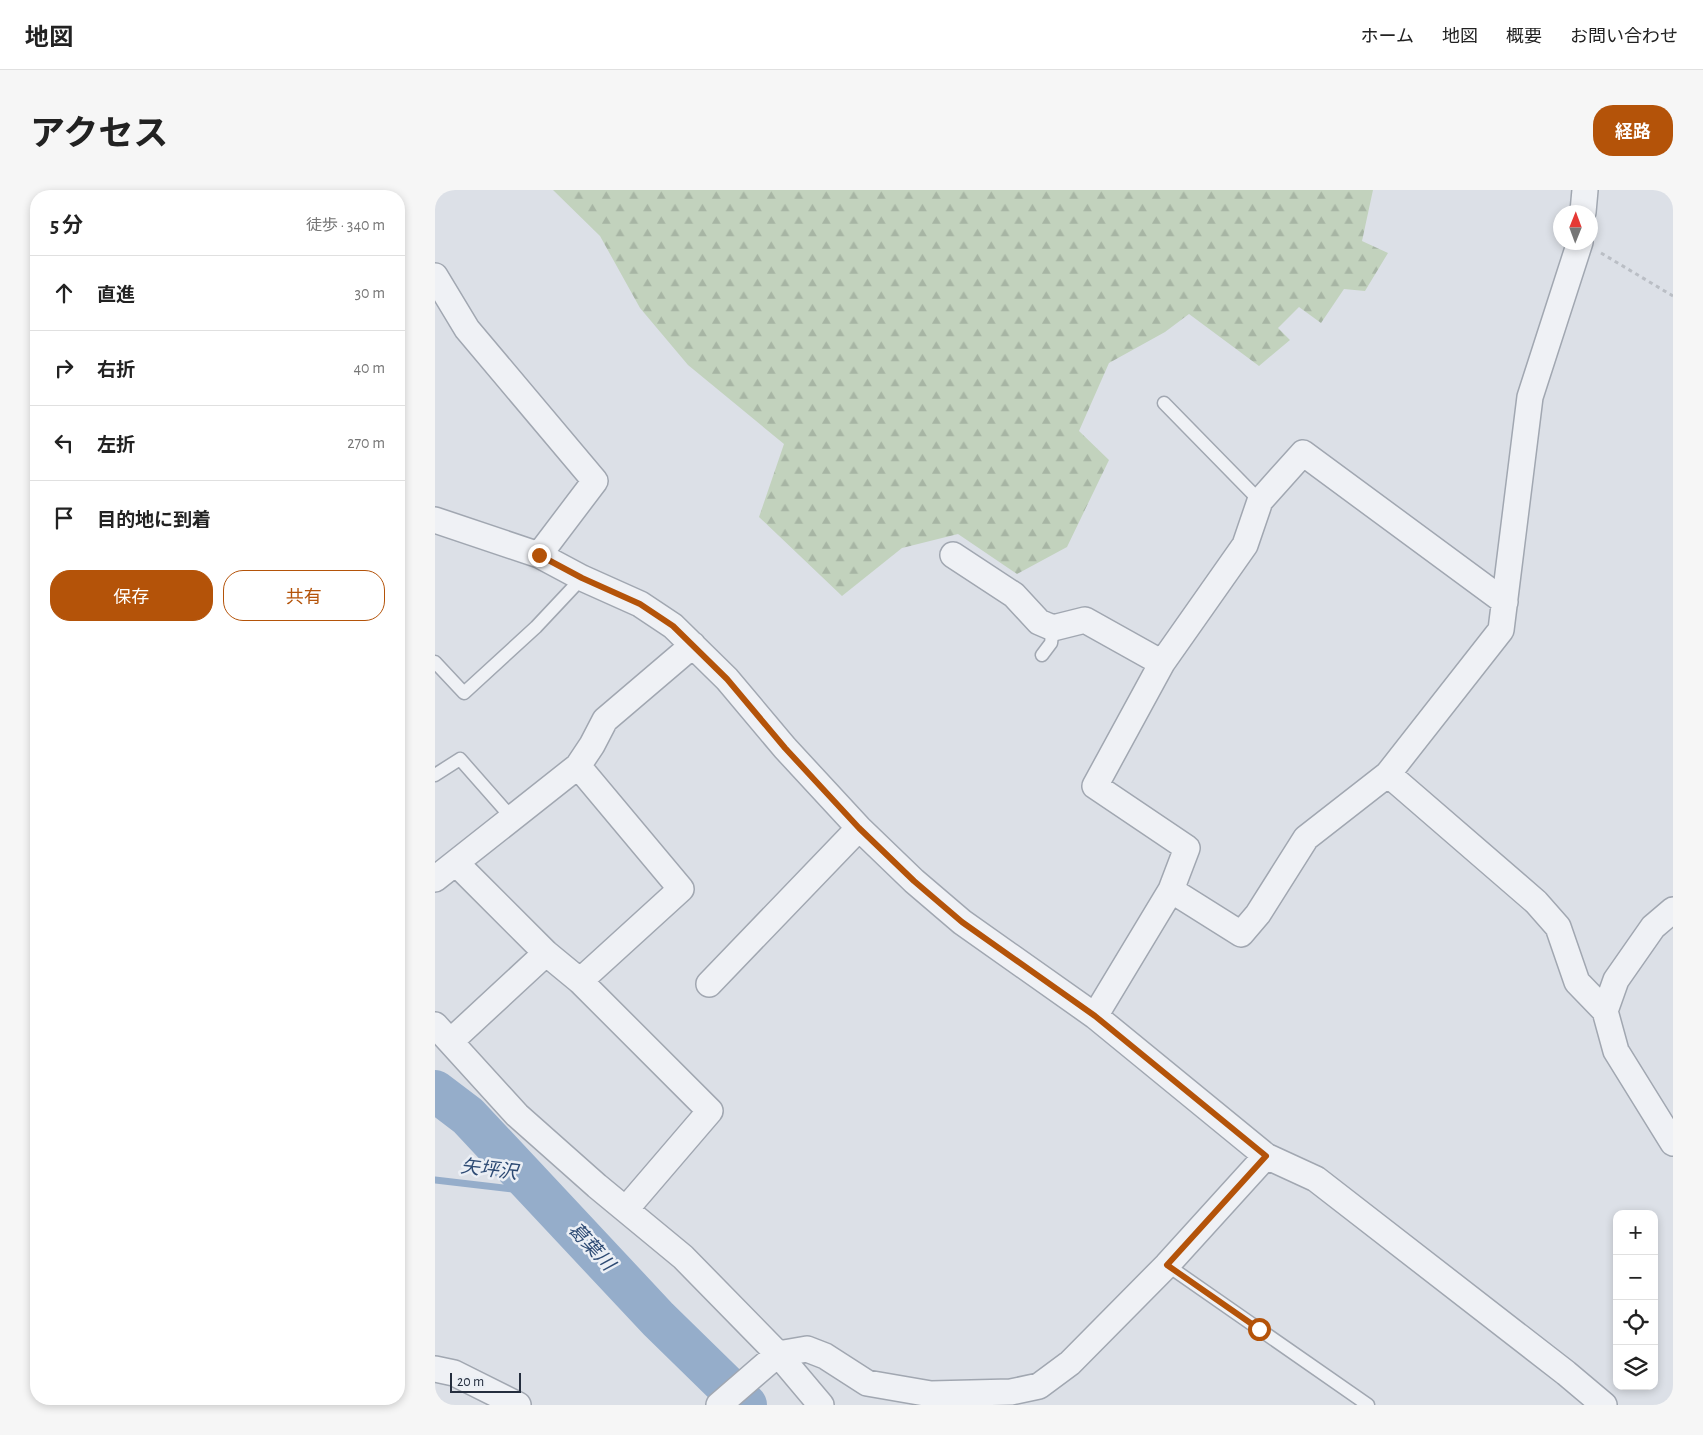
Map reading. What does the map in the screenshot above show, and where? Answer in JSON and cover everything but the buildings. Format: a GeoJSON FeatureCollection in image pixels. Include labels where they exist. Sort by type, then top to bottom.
{"type":"FeatureCollection","features":[{"type":"Feature","properties":{"kind":"street"},"geometry":{"type":"LineString","coordinates":[[1584,205],[1585,190]]}},
{"type":"Feature","properties":{"kind":"street"},"geometry":{"type":"LineString","coordinates":[[1171,890],[1241,934],[1258,914],[1306,838],[1388,774],[1501,630],[1530,397],[1577,250]]}},
{"type":"Feature","properties":{"kind":"street"},"geometry":{"type":"LineString","coordinates":[[435,276],[467,329],[595,481],[539,555]]}},
{"type":"Feature","properties":{"kind":"street"},"geometry":{"type":"LineString","coordinates":[[1095,1016],[1171,890],[1187,848],[1095,786],[1162,663],[1245,545],[1260,501],[1303,454],[1505,602]]}},
{"type":"Feature","properties":{"kind":"street"},"geometry":{"type":"LineString","coordinates":[[435,520],[539,555],[582,578],[640,604],[673,626],[727,679],[785,748],[859,828],[914,881],[962,922],[1095,1016],[1266,1156],[1316,1179],[1566,1373],[1604,1405]]}},
{"type":"Feature","properties":{"kind":"street"},"geometry":{"type":"LineString","coordinates":[[953,555],[1013,595],[1039,622],[1053,628],[1085,620],[1162,663]]}},
{"type":"Feature","properties":{"kind":"street"},"geometry":{"type":"LineString","coordinates":[[435,879],[578,766],[605,720],[693,645]]}},
{"type":"Feature","properties":{"kind":"street"},"geometry":{"type":"LineString","coordinates":[[578,766],[681,889],[580,980]]}},
{"type":"Feature","properties":{"kind":"street"},"geometry":{"type":"LineString","coordinates":[[1388,774],[1536,902],[1558,927],[1577,982],[1605,1011],[1616,1051],[1673,1143]]}},
{"type":"Feature","properties":{"kind":"street"},"geometry":{"type":"LineString","coordinates":[[709,984],[859,828]]}},
{"type":"Feature","properties":{"kind":"street"},"geometry":{"type":"LineString","coordinates":[[456,863],[546,953],[580,980],[710,1111],[627,1209]]}},
{"type":"Feature","properties":{"kind":"street"},"geometry":{"type":"LineString","coordinates":[[1605,1011],[1616,980],[1653,927],[1673,910]]}},
{"type":"Feature","properties":{"kind":"street"},"geometry":{"type":"LineString","coordinates":[[546,953],[443,1033],[517,1115],[597,1186],[683,1257],[772,1358],[821,1405]]}},
{"type":"Feature","properties":{"kind":"street"},"geometry":{"type":"LineString","coordinates":[[719,1405],[772,1358],[807,1349],[825,1356],[867,1384],[931,1394],[1011,1392],[1039,1396],[1167,1265],[1266,1156]]}},
{"type":"Feature","properties":{"kind":"street"},"geometry":{"type":"LineString","coordinates":[[435,1368],[454,1373],[518,1405]]}},
{"type":"Feature","properties":{"kind":"lane"},"geometry":{"type":"LineString","coordinates":[[1164,403],[1260,501]]}},
{"type":"Feature","properties":{"kind":"lane"},"geometry":{"type":"LineString","coordinates":[[435,662],[464,693],[536,627],[582,578]]}},
{"type":"Feature","properties":{"kind":"lane"},"geometry":{"type":"LineString","coordinates":[[1042,655],[1051,643],[1053,628]]}},
{"type":"Feature","properties":{"kind":"lane"},"geometry":{"type":"LineString","coordinates":[[435,775],[460,759],[512,818]]}},
{"type":"Feature","properties":{"kind":"lane"},"geometry":{"type":"LineString","coordinates":[[1167,1265],[1368,1405]]}},
{"type":"Feature","properties":{"kind":"path"},"geometry":{"type":"LineString","coordinates":[[1593,250],[1605,255],[1673,296]]}},
{"type":"Feature","properties":{"kind":"green space"},"geometry":{"type":"Polygon","coordinates":[[[553,190],[1373,190],[1362,241],[1388,253],[1365,291],[1344,289],[1321,323],[1299,307],[1278,328],[1290,340],[1259,366],[1189,314],[1165,332],[1109,363],[1079,431],[1109,460],[1067,547],[1017,574],[958,534],[902,548],[842,596],[759,517],[784,444],[688,365],[640,308],[600,236],[553,190]]]}},
{"type":"Feature","properties":{"kind":"waterway","name":"葛葉川"},"geometry":{"type":"LineString","coordinates":[[435,1091],[468,1116],[658,1319],[746,1405]]}},
{"type":"Feature","properties":{"kind":"waterway","name":"矢坪沢"},"geometry":{"type":"LineString","coordinates":[[435,1180],[539,1192]]}},
{"type":"Feature","properties":{"kind":"route"},"geometry":{"type":"LineString","coordinates":[[539,555],[582,578],[640,604],[673,626],[727,679],[785,748],[859,828],[914,881],[962,922],[1095,1016],[1266,1156],[1167,1265],[1259,1329]]}}]}
